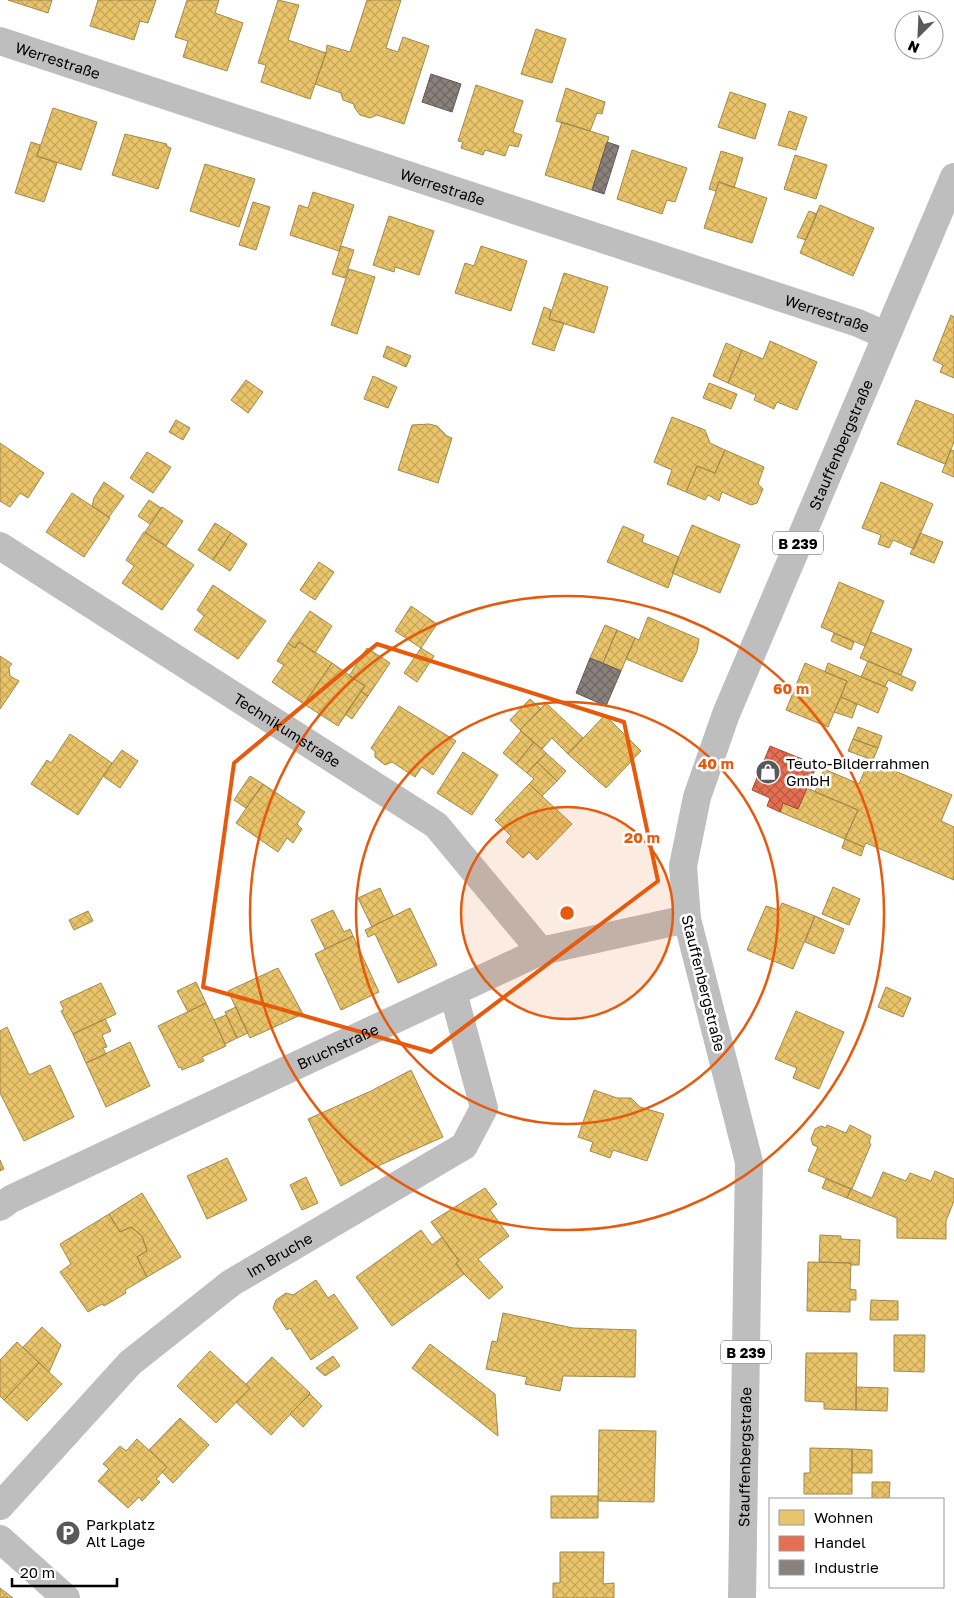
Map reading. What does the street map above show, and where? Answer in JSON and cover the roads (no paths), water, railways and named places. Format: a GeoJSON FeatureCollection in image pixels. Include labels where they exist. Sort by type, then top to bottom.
{"type":"FeatureCollection","features":[{"type":"Feature","properties":{"kind":"street","name":"Werrestraße"},"geometry":{"type":"LineString","coordinates":[[0,41],[858,323],[885,336]]}},
{"type":"Feature","properties":{"kind":"street","name":"Stauffenbergstraße"},"geometry":{"type":"LineString","coordinates":[[742,1598],[749,1162],[687,919],[683,866],[697,797],[726,714],[954,177]]}},
{"type":"Feature","properties":{"kind":"street","name":"Technikumstraße"},"geometry":{"type":"LineString","coordinates":[[0,546],[436,825],[541,951]]}},
{"type":"Feature","properties":{"kind":"street","name":"Bruchstraße"},"geometry":{"type":"LineString","coordinates":[[0,1207],[11,1199],[541,951],[687,919]]}},
{"type":"Feature","properties":{"kind":"street","name":"Im Bruche"},"geometry":{"type":"LineString","coordinates":[[0,1506],[130,1363],[230,1283],[464,1146],[484,1108],[453,992]]}},
{"type":"Feature","properties":{"kind":"street"},"geometry":{"type":"LineString","coordinates":[[0,1538],[66,1598]]}},
{"type":"Feature","properties":{"kind":"place","name":"Teuto-Bilderrahmen GmbH"},"geometry":{"type":"Point","coordinates":[768,772]}},
{"type":"Feature","properties":{"kind":"place","name":"Parkplatz Alt Lage"},"geometry":{"type":"Point","coordinates":[68,1533]}}]}
